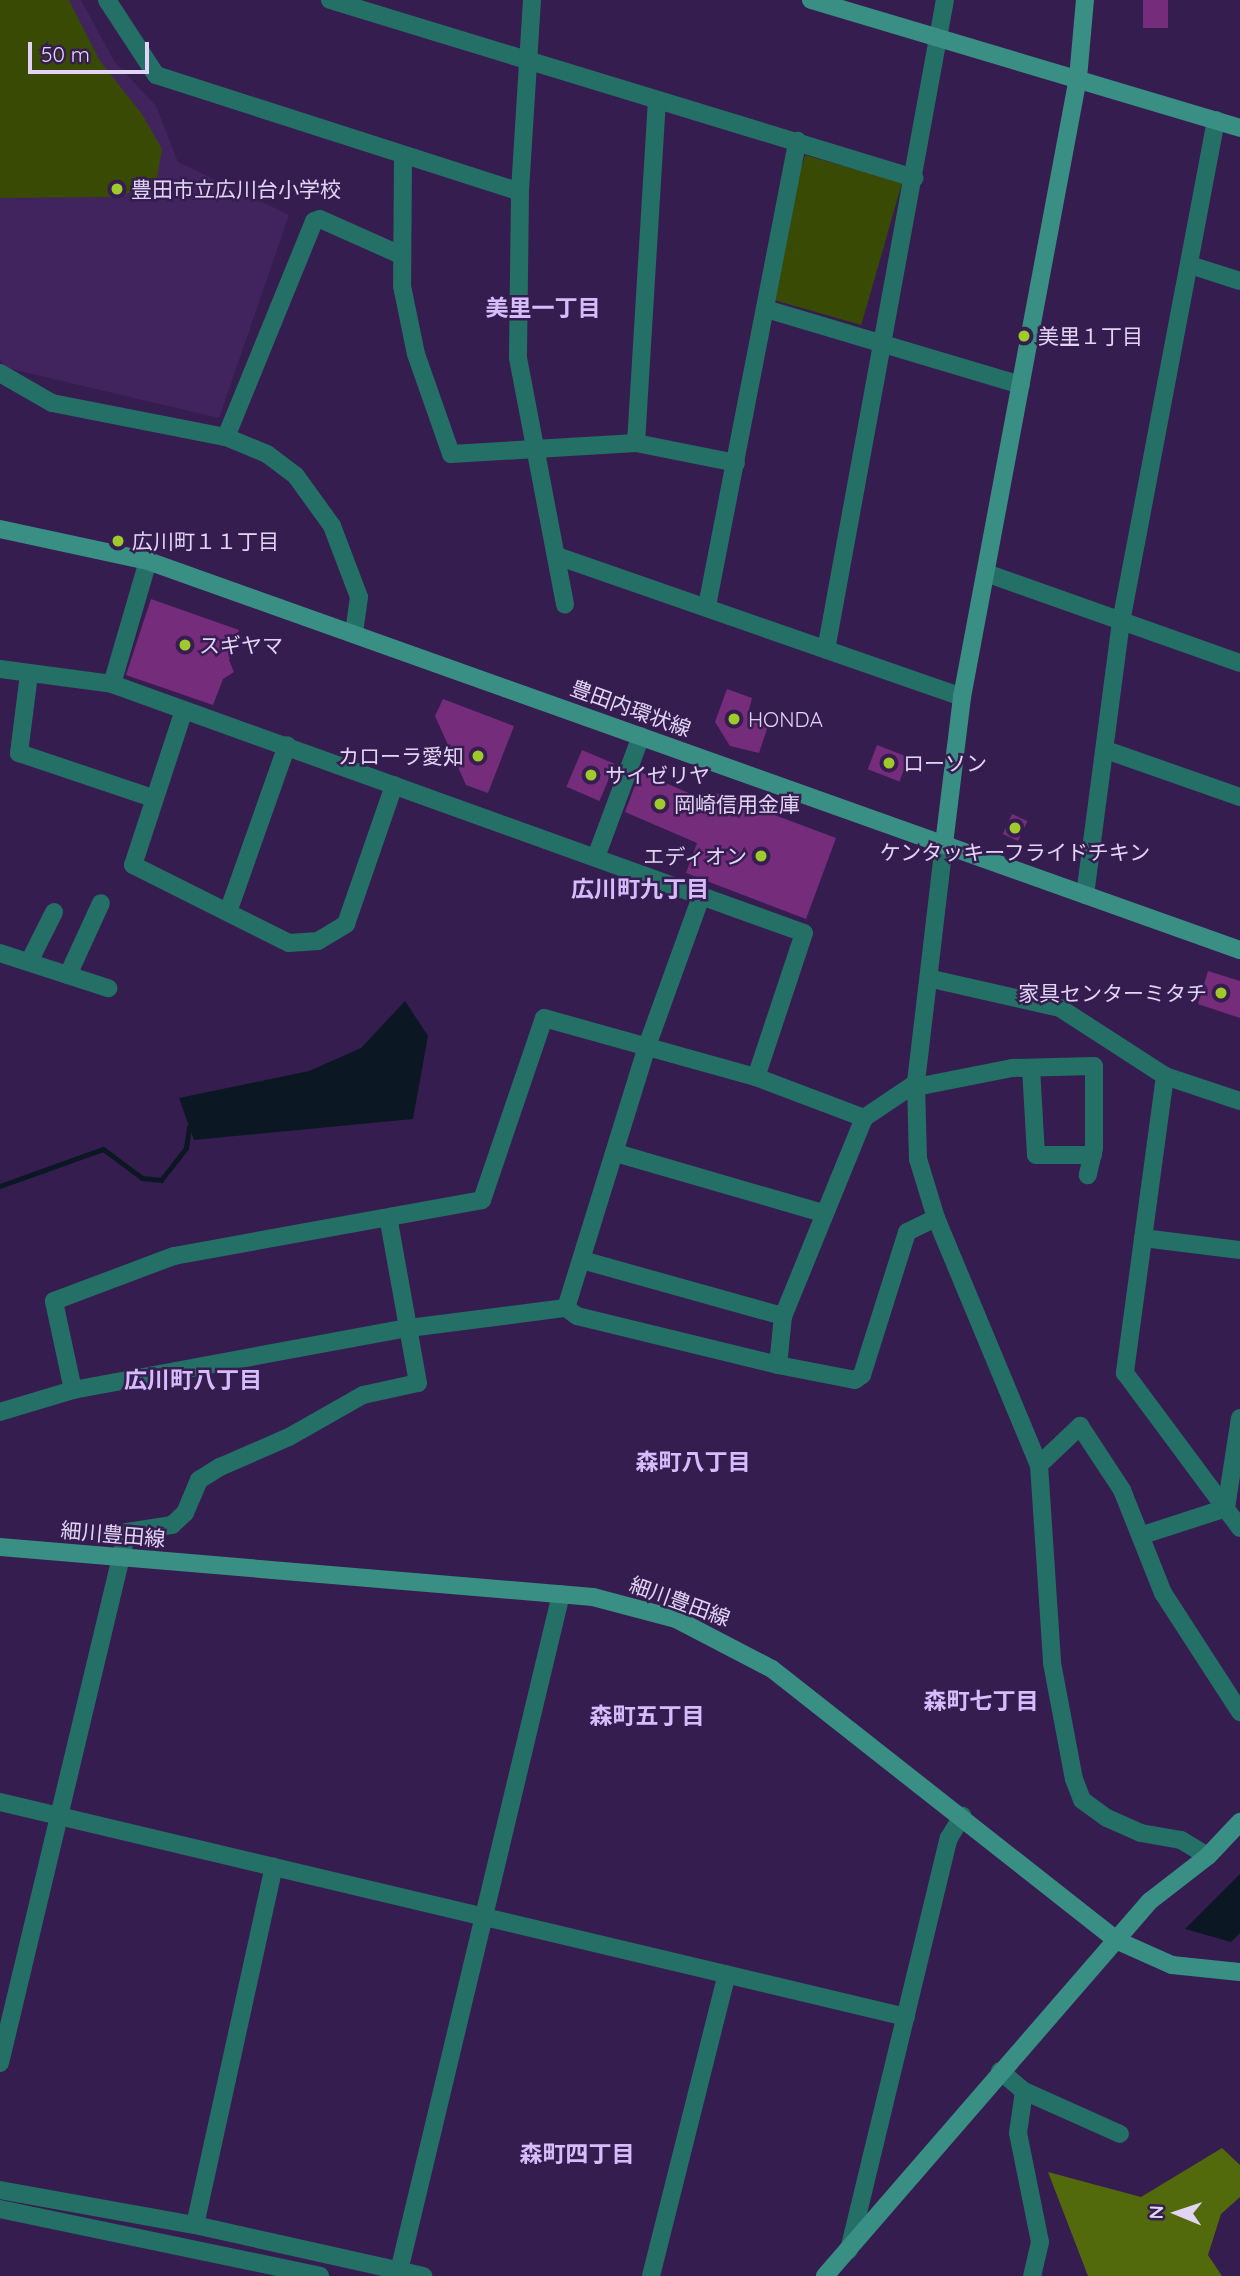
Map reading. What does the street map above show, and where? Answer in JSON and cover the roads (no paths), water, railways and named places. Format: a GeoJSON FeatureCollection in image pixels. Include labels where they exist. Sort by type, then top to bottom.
{"type":"FeatureCollection","features":[{"type":"Feature","properties":{"kind":"street"},"geometry":{"type":"LineString","coordinates":[[107,0],[156,75],[520,192]]}},
{"type":"Feature","properties":{"kind":"street"},"geometry":{"type":"LineString","coordinates":[[330,0],[657,102],[797,141],[914,178]]}},
{"type":"Feature","properties":{"kind":"street"},"geometry":{"type":"LineString","coordinates":[[531,0],[524,60],[518,358],[565,605]]}},
{"type":"Feature","properties":{"kind":"street"},"geometry":{"type":"LineString","coordinates":[[811,0],[1240,128]]}},
{"type":"Feature","properties":{"kind":"street"},"geometry":{"type":"LineString","coordinates":[[826,650],[941,39],[945,0]]}},
{"type":"Feature","properties":{"kind":"street"},"geometry":{"type":"LineString","coordinates":[[1085,0],[1078,78],[962,697],[944,844],[932,979],[916,1085],[918,1158],[936,1219],[1039,1465],[1052,1663],[1082,1800],[1107,1818],[1141,1833],[1181,1840],[1208,1856]]}},
{"type":"Feature","properties":{"kind":"street"},"geometry":{"type":"LineString","coordinates":[[636,443],[657,102]]}},
{"type":"Feature","properties":{"kind":"street"},"geometry":{"type":"LineString","coordinates":[[1085,895],[1121,622],[1216,120]]}},
{"type":"Feature","properties":{"kind":"street"},"geometry":{"type":"LineString","coordinates":[[707,606],[797,141]]}},
{"type":"Feature","properties":{"kind":"street"},"geometry":{"type":"LineString","coordinates":[[403,155],[401,255],[416,354],[447,450],[457,456],[636,443],[736,463]]}},
{"type":"Feature","properties":{"kind":"street"},"geometry":{"type":"LineString","coordinates":[[226,437],[314,221],[320,219],[401,255]]}},
{"type":"Feature","properties":{"kind":"street"},"geometry":{"type":"LineString","coordinates":[[1190,265],[1240,281]]}},
{"type":"Feature","properties":{"kind":"street"},"geometry":{"type":"LineString","coordinates":[[766,309],[1021,385]]}},
{"type":"Feature","properties":{"kind":"street"},"geometry":{"type":"LineString","coordinates":[[0,373],[52,402],[226,437],[274,460],[322,508],[353,575],[359,597],[354,633]]}},
{"type":"Feature","properties":{"kind":"street","name":"豊田内環状線"},"geometry":{"type":"LineString","coordinates":[[0,529],[148,561],[1240,950]]}},
{"type":"Feature","properties":{"kind":"street"},"geometry":{"type":"LineString","coordinates":[[557,556],[962,697]]}},
{"type":"Feature","properties":{"kind":"street"},"geometry":{"type":"LineString","coordinates":[[112,684],[148,561]]}},
{"type":"Feature","properties":{"kind":"street"},"geometry":{"type":"LineString","coordinates":[[986,573],[1240,663]]}},
{"type":"Feature","properties":{"kind":"street"},"geometry":{"type":"LineString","coordinates":[[0,669],[112,684],[804,933],[756,1077]]}},
{"type":"Feature","properties":{"kind":"street"},"geometry":{"type":"LineString","coordinates":[[29,674],[19,753],[153,798]]}},
{"type":"Feature","properties":{"kind":"street"},"geometry":{"type":"LineString","coordinates":[[184,710],[133,865],[289,943],[318,941],[346,924],[394,785]]}},
{"type":"Feature","properties":{"kind":"street"},"geometry":{"type":"LineString","coordinates":[[596,857],[641,736]]}},
{"type":"Feature","properties":{"kind":"street"},"geometry":{"type":"LineString","coordinates":[[228,912],[287,745]]}},
{"type":"Feature","properties":{"kind":"street"},"geometry":{"type":"LineString","coordinates":[[1106,750],[1240,797]]}},
{"type":"Feature","properties":{"kind":"street"},"geometry":{"type":"LineString","coordinates":[[566,1308],[647,1046],[701,897]]}},
{"type":"Feature","properties":{"kind":"street"},"geometry":{"type":"LineString","coordinates":[[68,975],[101,904]]}},
{"type":"Feature","properties":{"kind":"street"},"geometry":{"type":"LineString","coordinates":[[29,962],[54,912]]}},
{"type":"Feature","properties":{"kind":"street"},"geometry":{"type":"LineString","coordinates":[[0,953],[108,988]]}},
{"type":"Feature","properties":{"kind":"street"},"geometry":{"type":"LineString","coordinates":[[932,979],[1076,1014],[1165,1076],[1240,1101]]}},
{"type":"Feature","properties":{"kind":"street"},"geometry":{"type":"LineString","coordinates":[[73,1390],[54,1301],[174,1256],[389,1222],[475,1204],[488,1194],[540,1021],[550,1018],[756,1077],[864,1118]]}},
{"type":"Feature","properties":{"kind":"street"},"geometry":{"type":"LineString","coordinates":[[778,1365],[783,1317],[823,1213],[864,1118],[916,1085],[1031,1068],[1094,1066],[1098,1071],[1093,1155],[1088,1175]]}},
{"type":"Feature","properties":{"kind":"street"},"geometry":{"type":"LineString","coordinates":[[1031,1068],[1036,1155],[1093,1155]]}},
{"type":"Feature","properties":{"kind":"street"},"geometry":{"type":"LineString","coordinates":[[1165,1076],[1125,1373],[1240,1528]]}},
{"type":"Feature","properties":{"kind":"street"},"geometry":{"type":"LineString","coordinates":[[616,1153],[823,1213]]}},
{"type":"Feature","properties":{"kind":"street"},"geometry":{"type":"LineString","coordinates":[[0,1412],[73,1390],[409,1328],[566,1308],[577,1316],[778,1365],[855,1380],[862,1375],[907,1232],[936,1219]]}},
{"type":"Feature","properties":{"kind":"street"},"geometry":{"type":"LineString","coordinates":[[0,2063],[127,1532],[172,1525],[185,1513],[199,1480],[220,1467],[289,1437],[363,1395],[418,1383],[389,1222]]}},
{"type":"Feature","properties":{"kind":"street"},"geometry":{"type":"LineString","coordinates":[[1143,1238],[1240,1250]]}},
{"type":"Feature","properties":{"kind":"street"},"geometry":{"type":"LineString","coordinates":[[582,1260],[783,1317]]}},
{"type":"Feature","properties":{"kind":"street"},"geometry":{"type":"LineString","coordinates":[[1226,1508],[1240,1418]]}},
{"type":"Feature","properties":{"kind":"street"},"geometry":{"type":"LineString","coordinates":[[1039,1465],[1080,1426],[1143,1535],[1163,1594],[1240,1712]]}},
{"type":"Feature","properties":{"kind":"street"},"geometry":{"type":"LineString","coordinates":[[1143,1535],[1226,1508]]}},
{"type":"Feature","properties":{"kind":"street","name":"細川豊田線"},"geometry":{"type":"LineString","coordinates":[[0,1547],[561,1594],[622,1602],[676,1619],[743,1650],[962,1816],[1118,1941],[1172,1965],[1240,1972]]}},
{"type":"Feature","properties":{"kind":"street"},"geometry":{"type":"LineString","coordinates":[[399,2271],[561,1594]]}},
{"type":"Feature","properties":{"kind":"street"},"geometry":{"type":"LineString","coordinates":[[0,1802],[906,2017]]}},
{"type":"Feature","properties":{"kind":"street"},"geometry":{"type":"LineString","coordinates":[[849,2250],[949,1838],[962,1816]]}},
{"type":"Feature","properties":{"kind":"street"},"geometry":{"type":"LineString","coordinates":[[825,2276],[1150,1901],[1208,1856],[1240,1822]]}},
{"type":"Feature","properties":{"kind":"street"},"geometry":{"type":"LineString","coordinates":[[195,2225],[275,1867]]}},
{"type":"Feature","properties":{"kind":"street"},"geometry":{"type":"LineString","coordinates":[[651,2276],[727,1974]]}},
{"type":"Feature","properties":{"kind":"street"},"geometry":{"type":"LineString","coordinates":[[1000,2071],[1024,2091],[1120,2134]]}},
{"type":"Feature","properties":{"kind":"street"},"geometry":{"type":"LineString","coordinates":[[1024,2091],[1018,2133],[1040,2242],[1032,2276]]}},
{"type":"Feature","properties":{"kind":"street"},"geometry":{"type":"LineString","coordinates":[[0,2190],[195,2225],[422,2276]]}},
{"type":"Feature","properties":{"kind":"street"},"geometry":{"type":"LineString","coordinates":[[0,2209],[320,2276]]}},
{"type":"Feature","properties":{"kind":"water"},"geometry":{"type":"Polygon","coordinates":[[[405,1001],[428,1036],[413,1119],[194,1140],[179,1098],[309,1071],[361,1048],[405,1001]]]}},
{"type":"Feature","properties":{"kind":"water"},"geometry":{"type":"Polygon","coordinates":[[[1240,1874],[1240,1933],[1231,1942],[1185,1929],[1240,1874]]]}},
{"type":"Feature","properties":{"kind":"waterway"},"geometry":{"type":"LineString","coordinates":[[0,1186],[103,1149],[142,1178],[161,1180],[186,1148],[189,1127]]}},
{"type":"Feature","properties":{"kind":"place","name":"豊田市立広川台小学校"},"geometry":{"type":"Point","coordinates":[117,189]}},
{"type":"Feature","properties":{"kind":"place","name":"美里１丁目"},"geometry":{"type":"Point","coordinates":[1024,336]}},
{"type":"Feature","properties":{"kind":"place","name":"広川町１１丁目"},"geometry":{"type":"Point","coordinates":[118,541]}},
{"type":"Feature","properties":{"kind":"place","name":"スギヤマ"},"geometry":{"type":"Point","coordinates":[185,645]}},
{"type":"Feature","properties":{"kind":"place","name":"HONDA"},"geometry":{"type":"Point","coordinates":[734,719]}},
{"type":"Feature","properties":{"kind":"place","name":"カローラ愛知"},"geometry":{"type":"Point","coordinates":[478,756]}},
{"type":"Feature","properties":{"kind":"place","name":"ローソン"},"geometry":{"type":"Point","coordinates":[889,763]}},
{"type":"Feature","properties":{"kind":"place","name":"サイゼリヤ"},"geometry":{"type":"Point","coordinates":[591,775]}},
{"type":"Feature","properties":{"kind":"place","name":"岡崎信用金庫"},"geometry":{"type":"Point","coordinates":[660,804]}},
{"type":"Feature","properties":{"kind":"place","name":"ケンタッキーフライドチキン"},"geometry":{"type":"Point","coordinates":[1015,828]}},
{"type":"Feature","properties":{"kind":"place","name":"エディオン"},"geometry":{"type":"Point","coordinates":[761,856]}},
{"type":"Feature","properties":{"kind":"place","name":"家具センターミタチ"},"geometry":{"type":"Point","coordinates":[1221,993]}},
{"type":"Feature","properties":{"kind":"district","name":"美里一丁目"},"geometry":{"type":"Point","coordinates":[543,308]}},
{"type":"Feature","properties":{"kind":"district","name":"広川町九丁目"},"geometry":{"type":"Point","coordinates":[640,889]}},
{"type":"Feature","properties":{"kind":"district","name":"広川町八丁目"},"geometry":{"type":"Point","coordinates":[193,1380]}},
{"type":"Feature","properties":{"kind":"district","name":"森町八丁目"},"geometry":{"type":"Point","coordinates":[693,1462]}},
{"type":"Feature","properties":{"kind":"district","name":"森町七丁目"},"geometry":{"type":"Point","coordinates":[981,1701]}},
{"type":"Feature","properties":{"kind":"district","name":"森町五丁目"},"geometry":{"type":"Point","coordinates":[647,1716]}},
{"type":"Feature","properties":{"kind":"district","name":"森町四丁目"},"geometry":{"type":"Point","coordinates":[577,2154]}}]}
